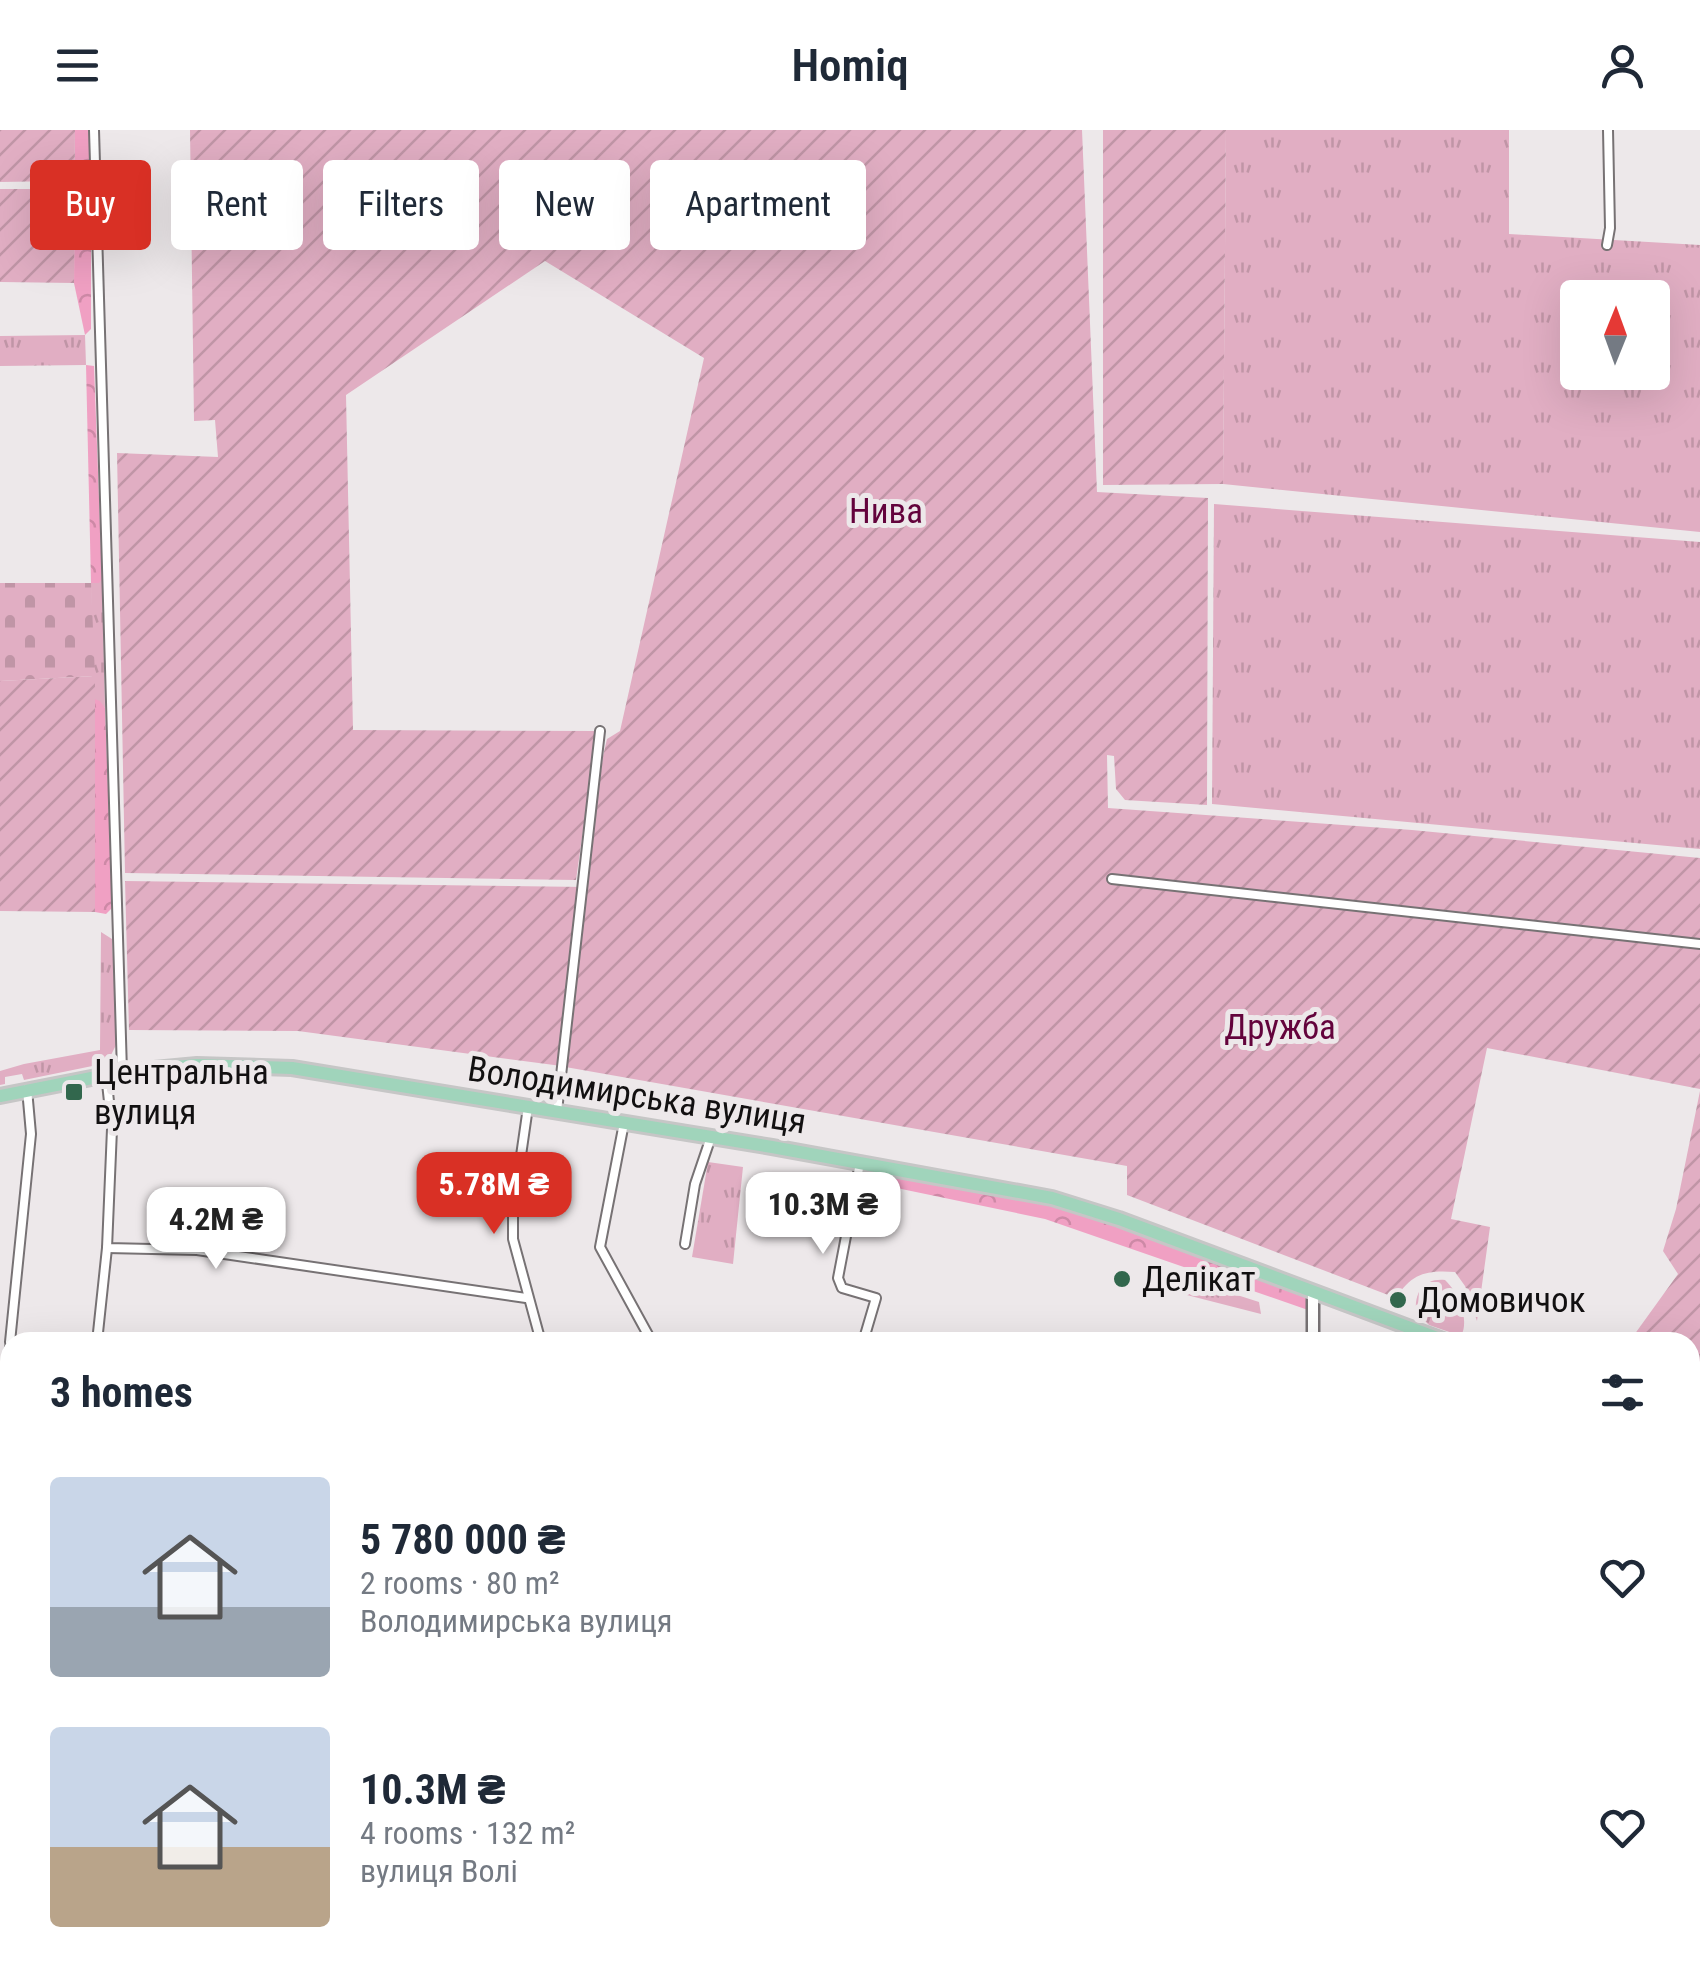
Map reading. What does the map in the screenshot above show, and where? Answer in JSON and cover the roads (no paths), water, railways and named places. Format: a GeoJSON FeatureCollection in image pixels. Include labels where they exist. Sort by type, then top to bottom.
{"type":"FeatureCollection","features":[{"type":"Feature","properties":{"kind":"main road","name":"Володимирська вулиця"},"geometry":{"type":"LineString","coordinates":[[0,1096],[122,1072],[198,1066],[292,1068],[624,1122],[1052,1198],[1120,1219],[1421,1332]]}},
{"type":"Feature","properties":{"kind":"street"},"geometry":{"type":"LineString","coordinates":[[94,130],[122,1072]]}},
{"type":"Feature","properties":{"kind":"street"},"geometry":{"type":"LineString","coordinates":[[1606,245],[1610,228],[1608,130]]}},
{"type":"Feature","properties":{"kind":"street"},"geometry":{"type":"LineString","coordinates":[[557,1112],[600,731]]}},
{"type":"Feature","properties":{"kind":"street"},"geometry":{"type":"LineString","coordinates":[[1112,879],[1700,944]]}},
{"type":"Feature","properties":{"kind":"street"},"geometry":{"type":"LineString","coordinates":[[98,1332],[112,1129],[106,1074]]}},
{"type":"Feature","properties":{"kind":"street"},"geometry":{"type":"LineString","coordinates":[[11,1332],[31,1134],[27,1089]]}},
{"type":"Feature","properties":{"kind":"street","name":"Володимирська вулиця"},"geometry":{"type":"LineString","coordinates":[[528,1107],[512,1211],[513,1239],[538,1332]]}},
{"type":"Feature","properties":{"kind":"street"},"geometry":{"type":"LineString","coordinates":[[624,1122],[600,1248],[646,1332]]}},
{"type":"Feature","properties":{"kind":"street"},"geometry":{"type":"LineString","coordinates":[[685,1244],[696,1184],[711,1137]]}},
{"type":"Feature","properties":{"kind":"street"},"geometry":{"type":"LineString","coordinates":[[860,1163],[838,1278],[842,1288],[876,1298],[866,1332]]}},
{"type":"Feature","properties":{"kind":"street"},"geometry":{"type":"LineString","coordinates":[[106,1248],[197,1250],[526,1298]]}},
{"type":"Feature","properties":{"kind":"street"},"geometry":{"type":"LineString","coordinates":[[1313,1292],[1313,1332]]}},
{"type":"Feature","properties":{"kind":"place","name":"Центральна вулиця"},"geometry":{"type":"Point","coordinates":[74,1092]}},
{"type":"Feature","properties":{"kind":"place","name":"Делікат"},"geometry":{"type":"Point","coordinates":[1122,1279]}},
{"type":"Feature","properties":{"kind":"place","name":"Домовичок"},"geometry":{"type":"Point","coordinates":[1398,1300]}},
{"type":"Feature","properties":{"kind":"park label","name":"Нива"},"geometry":{"type":"Point","coordinates":[886,511]}},
{"type":"Feature","properties":{"kind":"park label","name":"Дружба"},"geometry":{"type":"Point","coordinates":[1280,1027]}}]}
